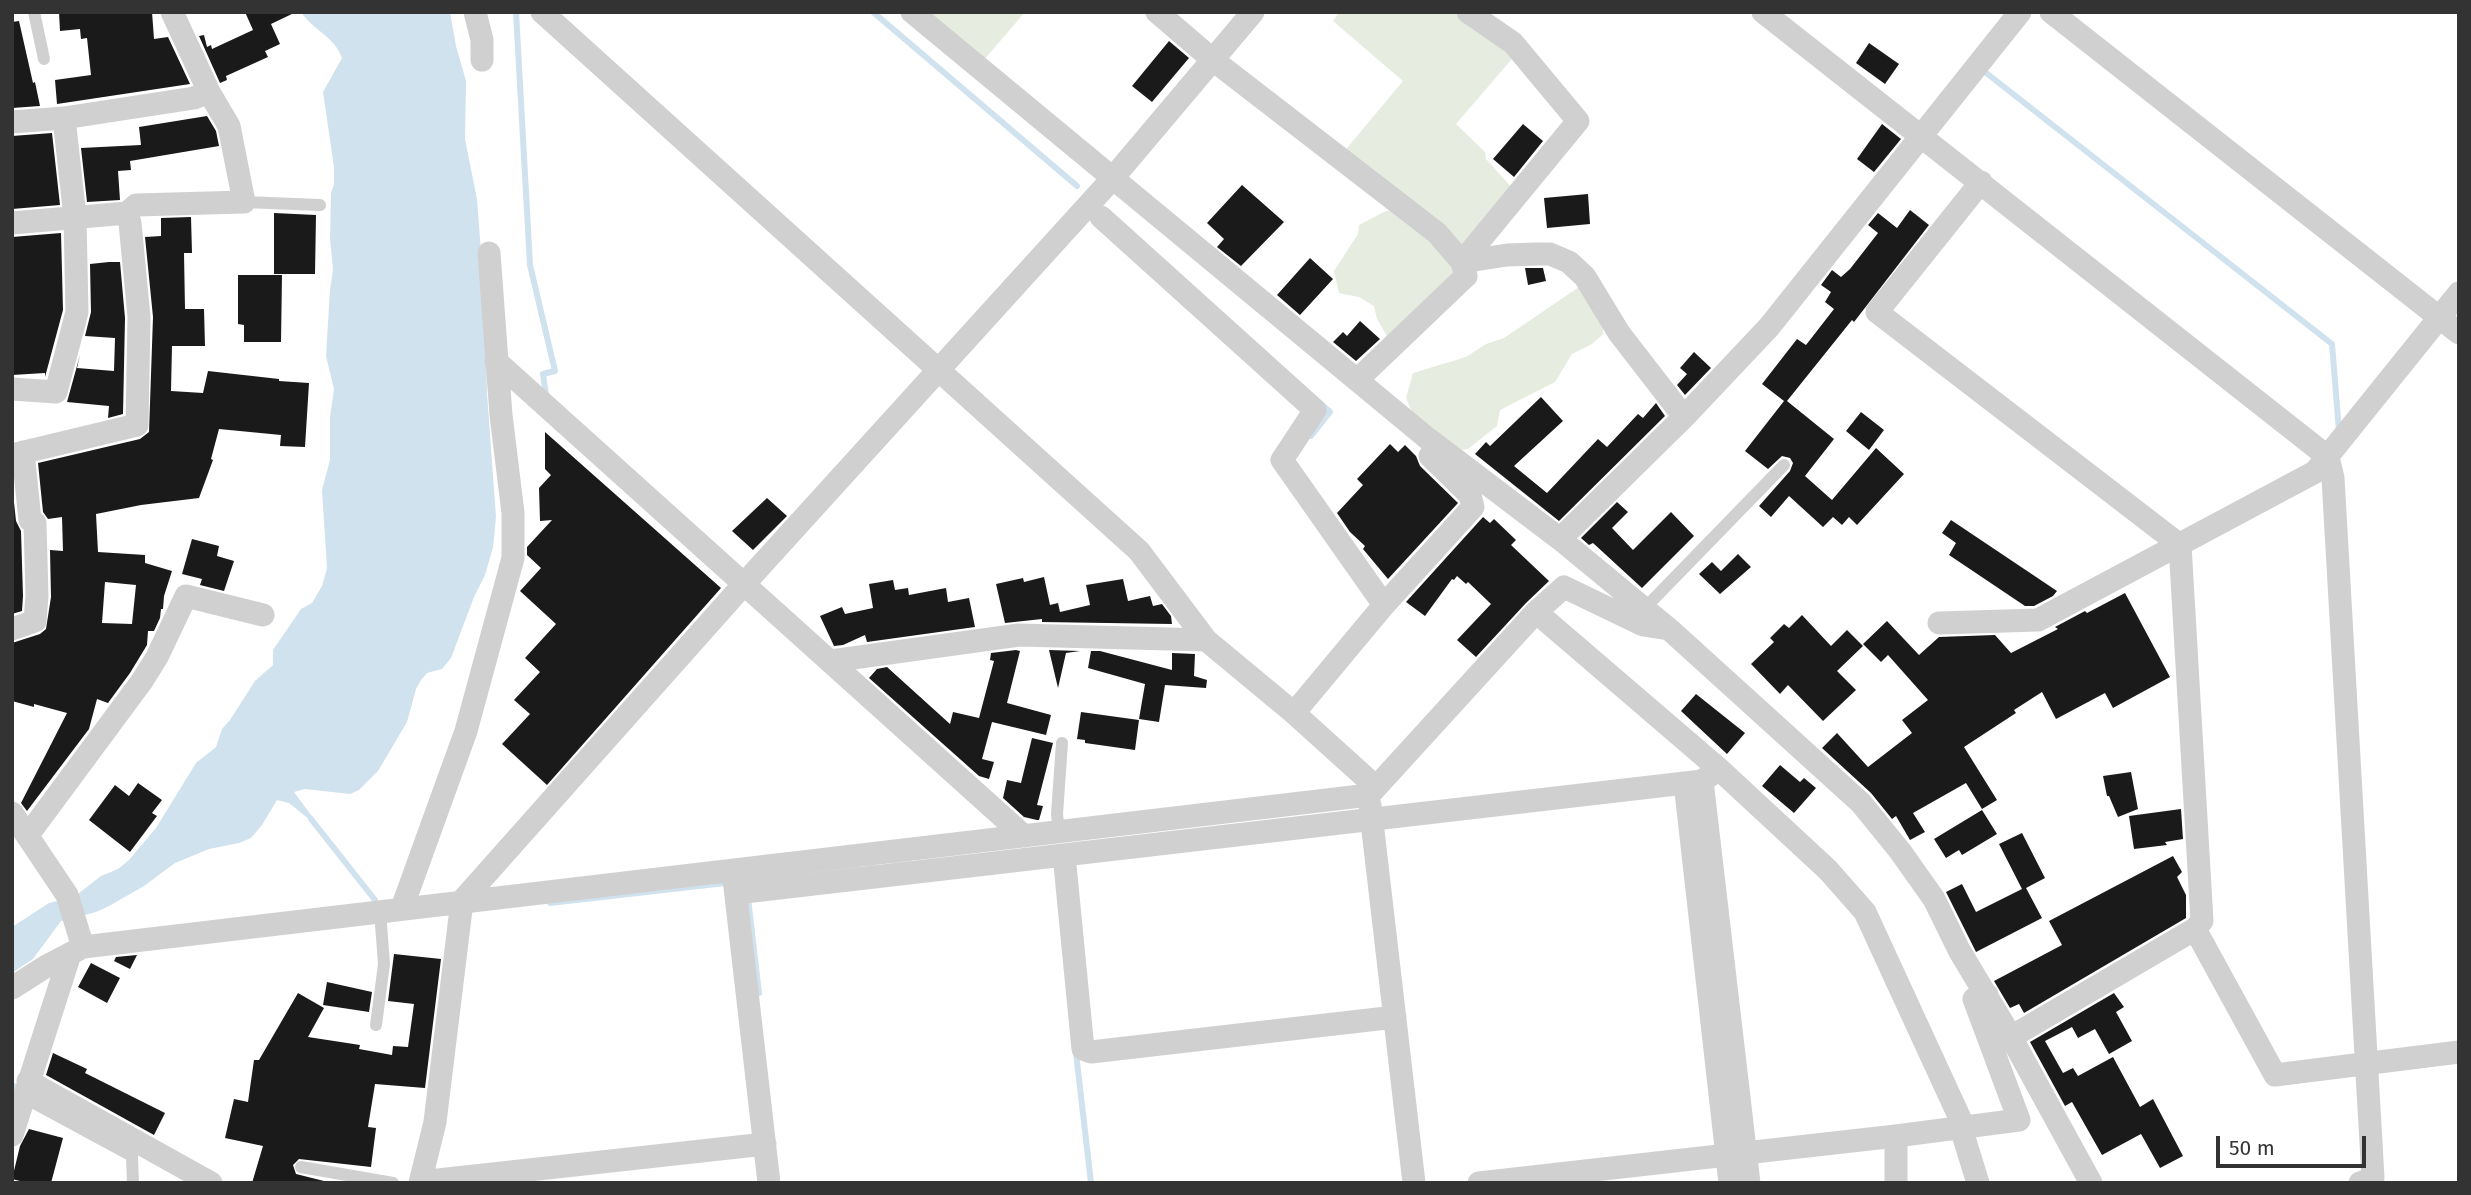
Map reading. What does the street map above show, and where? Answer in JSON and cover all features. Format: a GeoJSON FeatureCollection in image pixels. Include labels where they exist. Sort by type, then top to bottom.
{"type":"FeatureCollection","features":[{"type":"Feature","properties":{"kind":"street"},"geometry":{"type":"LineString","coordinates":[[12,223],[127,213],[136,205],[244,202],[229,126],[209,92],[172,12]]}},
{"type":"Feature","properties":{"kind":"street"},"geometry":{"type":"LineString","coordinates":[[475,12],[482,40],[482,60]]}},
{"type":"Feature","properties":{"kind":"street"},"geometry":{"type":"LineString","coordinates":[[542,12],[1139,551],[1206,640],[1294,713],[1372,791],[1372,820],[1414,1183]]}},
{"type":"Feature","properties":{"kind":"street"},"geometry":{"type":"LineString","coordinates":[[912,12],[1427,438],[1560,539],[1669,629],[1861,803],[1934,899],[1959,950],[2011,1037],[2091,1183]]}},
{"type":"Feature","properties":{"kind":"street"},"geometry":{"type":"LineString","coordinates":[[1157,12],[1213,60],[1437,233],[1462,262],[1466,276],[1357,380]]}},
{"type":"Feature","properties":{"kind":"street"},"geometry":{"type":"LineString","coordinates":[[765,1144],[420,1182],[435,1122],[461,901],[1112,179],[1252,12]]}},
{"type":"Feature","properties":{"kind":"street"},"geometry":{"type":"LineString","coordinates":[[1462,262],[1578,121],[1513,43],[1468,12]]}},
{"type":"Feature","properties":{"kind":"street"},"geometry":{"type":"LineString","coordinates":[[1763,12],[2328,457],[2334,492],[2366,1064],[2369,1181]]}},
{"type":"Feature","properties":{"kind":"street"},"geometry":{"type":"LineString","coordinates":[[1560,539],[1684,417],[1769,327],[2020,12]]}},
{"type":"Feature","properties":{"kind":"street"},"geometry":{"type":"LineString","coordinates":[[2051,12],[2459,333]]}},
{"type":"Feature","properties":{"kind":"street"},"geometry":{"type":"LineString","coordinates":[[12,122],[64,118],[194,98],[209,92]]}},
{"type":"Feature","properties":{"kind":"street"},"geometry":{"type":"LineString","coordinates":[[12,389],[56,392],[77,312],[75,217],[64,118]]}},
{"type":"Feature","properties":{"kind":"street"},"geometry":{"type":"LineString","coordinates":[[1981,182],[1877,313],[2180,545],[2202,921],[2195,929],[2011,1037]]}},
{"type":"Feature","properties":{"kind":"street"},"geometry":{"type":"LineString","coordinates":[[12,629],[34,621],[37,596],[35,523],[30,520],[18,453],[136,425],[139,317],[127,213]]}},
{"type":"Feature","properties":{"kind":"street"},"geometry":{"type":"LineString","coordinates":[[1101,217],[1315,410],[1282,460],[1384,605]]}},
{"type":"Feature","properties":{"kind":"street"},"geometry":{"type":"LineString","coordinates":[[391,910],[466,731],[513,558],[513,513],[496,361],[489,253]]}},
{"type":"Feature","properties":{"kind":"street"},"geometry":{"type":"LineString","coordinates":[[1462,262],[1507,254],[1550,254],[1569,262],[1585,277],[1619,333],[1684,417]]}},
{"type":"Feature","properties":{"kind":"street"},"geometry":{"type":"LineString","coordinates":[[1939,623],[2038,620],[2315,472],[2459,293]]}},
{"type":"Feature","properties":{"kind":"street"},"geometry":{"type":"LineString","coordinates":[[496,361],[1024,836]]}},
{"type":"Feature","properties":{"kind":"street"},"geometry":{"type":"LineString","coordinates":[[1294,713],[1384,605],[1473,507],[1470,495],[1424,450],[1427,438]]}},
{"type":"Feature","properties":{"kind":"street"},"geometry":{"type":"LineString","coordinates":[[12,988],[77,942],[391,910],[1059,832],[1372,791],[1536,612],[1564,587],[1643,625],[1669,629]]}},
{"type":"Feature","properties":{"kind":"street"},"geometry":{"type":"LineString","coordinates":[[12,1135],[77,942],[67,895],[19,829],[142,681],[157,657],[186,596],[263,615]]}},
{"type":"Feature","properties":{"kind":"street"},"geometry":{"type":"LineString","coordinates":[[1536,612],[1702,778],[1828,870],[1865,912],[1962,1127],[1979,1183]]}},
{"type":"Feature","properties":{"kind":"street"},"geometry":{"type":"LineString","coordinates":[[831,661],[1019,635],[1206,640]]}},
{"type":"Feature","properties":{"kind":"street"},"geometry":{"type":"LineString","coordinates":[[736,893],[1372,820],[1702,778]]}},
{"type":"Feature","properties":{"kind":"street"},"geometry":{"type":"LineString","coordinates":[[1702,778],[1736,1153],[1730,1183]]}},
{"type":"Feature","properties":{"kind":"street"},"geometry":{"type":"LineString","coordinates":[[1064,855],[1083,1049],[1091,1052],[1395,1017]]}},
{"type":"Feature","properties":{"kind":"street"},"geometry":{"type":"LineString","coordinates":[[733,869],[769,1183]]}},
{"type":"Feature","properties":{"kind":"street"},"geometry":{"type":"LineString","coordinates":[[2195,929],[2275,1075],[2459,1052]]}},
{"type":"Feature","properties":{"kind":"street"},"geometry":{"type":"LineString","coordinates":[[1479,1183],[2019,1120],[1974,999],[1987,995]]}},
{"type":"Feature","properties":{"kind":"street"},"geometry":{"type":"LineString","coordinates":[[26,1089],[211,1183]]}},
{"type":"Feature","properties":{"kind":"street"},"geometry":{"type":"LineString","coordinates":[[1896,1136],[1896,1183]]}},
{"type":"Feature","properties":{"kind":"street"},"geometry":{"type":"LineString","coordinates":[[1736,1153],[1749,1183]]}},
{"type":"Feature","properties":{"kind":"lane"},"geometry":{"type":"LineString","coordinates":[[34,12],[44,59]]}},
{"type":"Feature","properties":{"kind":"lane"},"geometry":{"type":"LineString","coordinates":[[244,202],[320,205]]}},
{"type":"Feature","properties":{"kind":"lane"},"geometry":{"type":"LineString","coordinates":[[1644,609],[1784,466]]}},
{"type":"Feature","properties":{"kind":"lane"},"geometry":{"type":"LineString","coordinates":[[1059,832],[1057,814],[1062,744]]}},
{"type":"Feature","properties":{"kind":"lane"},"geometry":{"type":"LineString","coordinates":[[376,1025],[391,910]]}},
{"type":"Feature","properties":{"kind":"lane"},"geometry":{"type":"LineString","coordinates":[[26,1089],[132,1156],[133,1183]]}},
{"type":"Feature","properties":{"kind":"lane"},"geometry":{"type":"LineString","coordinates":[[301,1167],[393,1183]]}},
{"type":"Feature","properties":{"kind":"shaded area"},"geometry":{"type":"Polygon","coordinates":[[[928,12],[1025,12],[984,60],[928,12]]]}},
{"type":"Feature","properties":{"kind":"shaded area"},"geometry":{"type":"Polygon","coordinates":[[[1339,12],[1460,12],[1517,53],[1456,124],[1485,152],[1486,159],[1514,190],[1463,254],[1342,154],[1403,81],[1333,21],[1339,12]]]}},
{"type":"Feature","properties":{"kind":"shaded area"},"geometry":{"type":"Polygon","coordinates":[[[1401,210],[1460,275],[1391,343],[1377,319],[1374,306],[1359,297],[1339,293],[1334,271],[1358,234],[1359,225],[1386,211],[1401,210]]]}},
{"type":"Feature","properties":{"kind":"shaded area"},"geometry":{"type":"Polygon","coordinates":[[[1582,285],[1603,321],[1603,334],[1592,344],[1572,354],[1555,382],[1500,410],[1497,426],[1468,449],[1461,450],[1412,412],[1406,398],[1413,373],[1466,357],[1486,344],[1504,338],[1582,285]]]}},
{"type":"Feature","properties":{"kind":"water"},"geometry":{"type":"Polygon","coordinates":[[[301,12],[450,12],[466,81],[465,139],[477,199],[485,305],[487,393],[496,517],[493,547],[485,575],[451,658],[442,669],[427,673],[421,680],[407,722],[378,771],[359,790],[350,794],[305,789],[294,792],[315,824],[289,803],[277,800],[251,838],[209,849],[175,863],[144,886],[109,906],[61,921],[33,959],[12,973],[12,927],[49,903],[74,897],[101,876],[118,869],[129,860],[156,828],[196,763],[216,747],[222,729],[255,681],[273,665],[273,650],[301,609],[312,603],[322,586],[327,568],[322,490],[330,460],[330,417],[334,389],[326,356],[333,270],[330,238],[334,167],[323,92],[342,58],[334,44],[301,12]]]}},
{"type":"Feature","properties":{"kind":"building"},"geometry":{"type":"Polygon","coordinates":[[[59,12],[152,12],[154,39],[168,37],[190,84],[57,104],[55,80],[91,75],[87,38],[81,39],[80,29],[60,31],[59,12]]]}},
{"type":"Feature","properties":{"kind":"building"},"geometry":{"type":"Polygon","coordinates":[[[245,12],[296,12],[271,24],[280,44],[265,51],[268,57],[226,76],[227,80],[220,83],[199,36],[204,35],[207,47],[211,45],[212,49],[253,30],[245,12]]]}},
{"type":"Feature","properties":{"kind":"building"},"geometry":{"type":"Polygon","coordinates":[[[19,21],[40,106],[12,108],[12,22],[19,21]]]}},
{"type":"Feature","properties":{"kind":"building"},"geometry":{"type":"Polygon","coordinates":[[[1169,41],[1189,58],[1152,102],[1132,86],[1169,41]]]}},
{"type":"Feature","properties":{"kind":"building"},"geometry":{"type":"Polygon","coordinates":[[[1869,43],[1899,64],[1885,84],[1856,63],[1869,43]]]}},
{"type":"Feature","properties":{"kind":"building"},"geometry":{"type":"Polygon","coordinates":[[[207,116],[216,131],[219,146],[130,161],[131,170],[118,171],[120,200],[87,202],[81,148],[141,145],[139,127],[207,116]]]}},
{"type":"Feature","properties":{"kind":"building"},"geometry":{"type":"Polygon","coordinates":[[[1523,124],[1543,141],[1514,177],[1493,159],[1523,124]]]}},
{"type":"Feature","properties":{"kind":"building"},"geometry":{"type":"Polygon","coordinates":[[[1882,124],[1901,139],[1874,172],[1857,159],[1882,124]]]}},
{"type":"Feature","properties":{"kind":"building"},"geometry":{"type":"Polygon","coordinates":[[[52,133],[60,205],[12,209],[12,136],[52,133]]]}},
{"type":"Feature","properties":{"kind":"building"},"geometry":{"type":"Polygon","coordinates":[[[1242,185],[1284,222],[1241,266],[1217,247],[1224,239],[1207,223],[1242,185]]]}},
{"type":"Feature","properties":{"kind":"building"},"geometry":{"type":"Polygon","coordinates":[[[1588,194],[1590,224],[1547,228],[1544,198],[1588,194]]]}},
{"type":"Feature","properties":{"kind":"building"},"geometry":{"type":"Polygon","coordinates":[[[1910,210],[1929,225],[1854,322],[1852,320],[1787,401],[1834,439],[1805,476],[1832,500],[1876,448],[1904,474],[1857,525],[1849,517],[1842,525],[1833,517],[1823,527],[1789,496],[1771,517],[1759,506],[1790,471],[1793,463],[1790,458],[1782,456],[1768,469],[1745,451],[1784,401],[1762,384],[1797,339],[1806,345],[1834,309],[1825,302],[1831,292],[1821,285],[1832,270],[1841,277],[1850,269],[1878,233],[1868,225],[1878,213],[1897,228],[1910,210]]]}},
{"type":"Feature","properties":{"kind":"building"},"geometry":{"type":"Polygon","coordinates":[[[274,213],[316,215],[315,274],[274,274],[274,213]]]}},
{"type":"Feature","properties":{"kind":"building"},"geometry":{"type":"Polygon","coordinates":[[[191,217],[192,253],[184,253],[185,309],[204,309],[205,346],[172,346],[171,391],[203,393],[208,371],[309,383],[305,447],[280,446],[281,435],[219,429],[211,459],[213,460],[199,498],[96,514],[98,552],[145,555],[145,563],[172,571],[160,618],[154,631],[148,631],[147,645],[108,703],[97,699],[89,729],[27,811],[21,803],[67,713],[12,701],[12,643],[40,634],[46,629],[51,597],[50,550],[63,551],[62,517],[48,519],[43,512],[38,463],[140,439],[149,432],[153,317],[145,237],[161,236],[161,218],[191,217]],[[105,582],[102,623],[132,624],[136,585],[105,582]]]}},
{"type":"Feature","properties":{"kind":"building"},"geometry":{"type":"Polygon","coordinates":[[[61,233],[63,310],[45,377],[45,373],[12,375],[12,237],[61,233]]]}},
{"type":"Feature","properties":{"kind":"building"},"geometry":{"type":"Polygon","coordinates":[[[1310,258],[1333,279],[1300,315],[1277,295],[1310,258]]]}},
{"type":"Feature","properties":{"kind":"building"},"geometry":{"type":"Polygon","coordinates":[[[120,262],[125,318],[123,414],[108,418],[109,406],[67,402],[80,355],[77,368],[114,371],[115,338],[85,336],[91,312],[90,264],[120,262]]]}},
{"type":"Feature","properties":{"kind":"building"},"geometry":{"type":"Polygon","coordinates":[[[1525,268],[1543,268],[1546,281],[1528,285],[1525,268]]]}},
{"type":"Feature","properties":{"kind":"building"},"geometry":{"type":"Polygon","coordinates":[[[238,275],[282,275],[281,342],[244,342],[244,325],[238,324],[238,275]]]}},
{"type":"Feature","properties":{"kind":"building"},"geometry":{"type":"Polygon","coordinates":[[[1360,321],[1380,339],[1356,361],[1333,342],[1343,332],[1347,336],[1360,321]]]}},
{"type":"Feature","properties":{"kind":"building"},"geometry":{"type":"Polygon","coordinates":[[[1694,352],[1711,368],[1685,395],[1677,385],[1687,374],[1680,368],[1694,352]]]}},
{"type":"Feature","properties":{"kind":"building"},"geometry":{"type":"Polygon","coordinates":[[[1541,397],[1563,421],[1514,466],[1547,493],[1598,439],[1607,447],[1638,414],[1643,418],[1656,403],[1665,416],[1559,521],[1475,454],[1486,442],[1490,446],[1541,397]]]}},
{"type":"Feature","properties":{"kind":"building"},"geometry":{"type":"Polygon","coordinates":[[[1861,412],[1884,430],[1869,450],[1846,431],[1861,412]]]}},
{"type":"Feature","properties":{"kind":"building"},"geometry":{"type":"Polygon","coordinates":[[[545,432],[721,588],[547,785],[502,744],[530,714],[514,700],[540,672],[525,658],[556,624],[520,591],[541,568],[527,555],[527,547],[552,520],[540,521],[539,488],[551,475],[545,469],[545,432]]]}},
{"type":"Feature","properties":{"kind":"building"},"geometry":{"type":"Polygon","coordinates":[[[1390,444],[1398,452],[1405,445],[1416,456],[1420,466],[1458,503],[1388,579],[1337,513],[1363,485],[1357,479],[1390,444]]]}},
{"type":"Feature","properties":{"kind":"building"},"geometry":{"type":"Polygon","coordinates":[[[12,484],[16,521],[21,531],[23,596],[22,611],[12,614],[12,484]]]}},
{"type":"Feature","properties":{"kind":"building"},"geometry":{"type":"Polygon","coordinates":[[[767,498],[787,516],[753,550],[732,531],[767,498]]]}},
{"type":"Feature","properties":{"kind":"building"},"geometry":{"type":"Polygon","coordinates":[[[1617,502],[1628,512],[1612,528],[1633,550],[1671,512],[1694,536],[1642,588],[1593,543],[1589,545],[1581,538],[1617,502]]]}},
{"type":"Feature","properties":{"kind":"building"},"geometry":{"type":"Polygon","coordinates":[[[1483,517],[1490,523],[1494,519],[1516,540],[1511,545],[1549,581],[1476,657],[1457,640],[1491,604],[1468,582],[1466,584],[1457,576],[1452,579],[1425,616],[1406,602],[1483,517]]]}},
{"type":"Feature","properties":{"kind":"building"},"geometry":{"type":"Polygon","coordinates":[[[1951,520],[2057,591],[2034,606],[2025,606],[1949,555],[1956,543],[1942,533],[1951,520]]]}},
{"type":"Feature","properties":{"kind":"building"},"geometry":{"type":"Polygon","coordinates":[[[192,539],[219,546],[217,556],[234,561],[224,591],[200,585],[202,579],[182,574],[192,539]]]}},
{"type":"Feature","properties":{"kind":"building"},"geometry":{"type":"Polygon","coordinates":[[[1738,554],[1751,567],[1720,594],[1699,574],[1712,562],[1721,571],[1738,554]]]}},
{"type":"Feature","properties":{"kind":"building"},"geometry":{"type":"Polygon","coordinates":[[[1044,577],[1050,605],[1058,603],[1060,612],[1090,605],[1086,585],[1123,579],[1128,601],[1150,596],[1153,606],[1162,604],[1171,616],[1172,624],[1042,622],[1042,619],[1005,623],[996,584],[1044,577]]]}},
{"type":"Feature","properties":{"kind":"building"},"geometry":{"type":"Polygon","coordinates":[[[893,580],[895,590],[908,588],[909,595],[946,588],[948,602],[969,598],[975,627],[867,642],[865,635],[834,646],[820,616],[842,607],[845,614],[873,608],[869,584],[893,580]]]}},
{"type":"Feature","properties":{"kind":"building"},"geometry":{"type":"Polygon","coordinates":[[[2125,593],[2170,677],[2113,708],[2105,693],[2056,719],[2042,692],[2014,710],[2016,713],[1964,747],[1997,800],[1982,809],[1966,783],[1913,813],[1925,832],[1910,840],[1896,816],[1892,819],[1871,793],[1822,748],[1837,733],[1868,767],[1912,733],[1902,720],[1928,700],[1888,655],[1881,662],[1863,644],[1887,621],[1919,655],[1939,637],[1995,635],[2011,653],[2058,629],[2055,627],[2085,611],[2087,613],[2125,593]]]}},
{"type":"Feature","properties":{"kind":"building"},"geometry":{"type":"Polygon","coordinates":[[[1802,615],[1831,646],[1847,630],[1863,646],[1837,671],[1856,690],[1823,721],[1788,685],[1780,694],[1751,664],[1774,642],[1770,638],[1784,624],[1789,628],[1802,615]]]}},
{"type":"Feature","properties":{"kind":"building"},"geometry":{"type":"Polygon","coordinates":[[[1049,650],[1080,651],[1066,653],[1058,688],[1049,650]]]}},
{"type":"Feature","properties":{"kind":"building"},"geometry":{"type":"Polygon","coordinates":[[[1020,651],[1007,703],[1051,715],[1046,735],[992,722],[982,759],[994,762],[989,779],[979,776],[869,678],[877,669],[887,667],[950,724],[953,712],[979,718],[994,661],[990,660],[991,653],[1020,651]]]}},
{"type":"Feature","properties":{"kind":"building"},"geometry":{"type":"Polygon","coordinates":[[[1091,651],[1172,670],[1172,653],[1195,654],[1194,676],[1207,680],[1206,688],[1165,685],[1159,722],[1139,719],[1145,684],[1088,668],[1091,651]]]}},
{"type":"Feature","properties":{"kind":"building"},"geometry":{"type":"Polygon","coordinates":[[[1696,694],[1745,733],[1727,754],[1681,711],[1696,694]]]}},
{"type":"Feature","properties":{"kind":"building"},"geometry":{"type":"Polygon","coordinates":[[[1081,712],[1139,720],[1135,750],[1085,743],[1085,740],[1077,739],[1081,712]]]}},
{"type":"Feature","properties":{"kind":"building"},"geometry":{"type":"Polygon","coordinates":[[[1032,738],[1053,743],[1037,805],[1043,806],[1039,820],[1024,817],[1003,798],[1007,780],[1021,783],[1032,738]]]}},
{"type":"Feature","properties":{"kind":"building"},"geometry":{"type":"Polygon","coordinates":[[[1780,765],[1800,782],[1804,778],[1816,788],[1794,813],[1762,786],[1780,765]]]}},
{"type":"Feature","properties":{"kind":"building"},"geometry":{"type":"Polygon","coordinates":[[[2131,772],[2138,809],[2118,817],[2107,796],[2103,776],[2131,772]]]}},
{"type":"Feature","properties":{"kind":"building"},"geometry":{"type":"Polygon","coordinates":[[[138,783],[162,800],[152,813],[157,816],[130,852],[89,820],[115,785],[129,796],[138,783]]]}},
{"type":"Feature","properties":{"kind":"building"},"geometry":{"type":"Polygon","coordinates":[[[2181,809],[2183,839],[2165,842],[2167,845],[2134,849],[2129,816],[2181,809]]]}},
{"type":"Feature","properties":{"kind":"building"},"geometry":{"type":"Polygon","coordinates":[[[1982,810],[1997,834],[1962,855],[1959,850],[1946,858],[1934,839],[1982,810]]]}},
{"type":"Feature","properties":{"kind":"building"},"geometry":{"type":"Polygon","coordinates":[[[2022,833],[2045,878],[2026,888],[2042,918],[1976,952],[1946,892],[1962,884],[1976,912],[2022,889],[1999,844],[2022,833]]]}},
{"type":"Feature","properties":{"kind":"building"},"geometry":{"type":"Polygon","coordinates":[[[2173,856],[2182,872],[2177,877],[2186,895],[2186,918],[2024,1013],[2019,1004],[2010,1008],[1994,981],[2062,945],[2049,921],[2173,856]]]}},
{"type":"Feature","properties":{"kind":"building"},"geometry":{"type":"Polygon","coordinates":[[[394,954],[441,959],[425,1088],[375,1084],[368,1127],[376,1128],[371,1167],[299,1159],[293,1165],[296,1174],[332,1183],[252,1183],[263,1146],[225,1138],[234,1099],[248,1102],[254,1060],[259,1060],[298,993],[324,1008],[308,1037],[360,1045],[359,1049],[392,1055],[393,1046],[408,1047],[414,1004],[388,1001],[394,954]]]}},
{"type":"Feature","properties":{"kind":"building"},"geometry":{"type":"Polygon","coordinates":[[[137,955],[130,969],[114,961],[116,957],[137,955]]]}},
{"type":"Feature","properties":{"kind":"building"},"geometry":{"type":"Polygon","coordinates":[[[91,963],[120,978],[107,1003],[78,987],[91,963]]]}},
{"type":"Feature","properties":{"kind":"building"},"geometry":{"type":"Polygon","coordinates":[[[327,982],[372,992],[369,1012],[323,1005],[327,982]]]}},
{"type":"Feature","properties":{"kind":"building"},"geometry":{"type":"Polygon","coordinates":[[[2114,993],[2124,1007],[2116,1012],[2132,1041],[2109,1054],[2095,1029],[2078,1038],[2072,1027],[2045,1041],[2063,1073],[2073,1068],[2078,1076],[2113,1057],[2140,1107],[2153,1099],[2183,1156],[2160,1168],[2141,1134],[2102,1155],[2072,1102],[2065,1106],[2030,1042],[2114,993]]]}},
{"type":"Feature","properties":{"kind":"building"},"geometry":{"type":"Polygon","coordinates":[[[53,1053],[87,1069],[85,1073],[165,1113],[154,1135],[46,1075],[53,1053]]]}},
{"type":"Feature","properties":{"kind":"building"},"geometry":{"type":"Polygon","coordinates":[[[29,1129],[63,1138],[51,1183],[28,1183],[12,1179],[20,1146],[29,1129]]]}},
{"type":"Feature","properties":{"kind":"waterway"},"geometry":{"type":"LineString","coordinates":[[516,12],[530,265],[555,371],[543,374],[546,395]]}},
{"type":"Feature","properties":{"kind":"waterway"},"geometry":{"type":"LineString","coordinates":[[873,12],[1077,186]]}},
{"type":"Feature","properties":{"kind":"waterway"},"geometry":{"type":"LineString","coordinates":[[1985,72],[2332,344],[2339,431]]}},
{"type":"Feature","properties":{"kind":"waterway"},"geometry":{"type":"LineString","coordinates":[[1311,436],[1330,412],[1321,404]]}},
{"type":"Feature","properties":{"kind":"waterway"},"geometry":{"type":"LineString","coordinates":[[311,819],[375,900]]}},
{"type":"Feature","properties":{"kind":"waterway"},"geometry":{"type":"LineString","coordinates":[[550,903],[725,883]]}},
{"type":"Feature","properties":{"kind":"waterway"},"geometry":{"type":"LineString","coordinates":[[748,898],[759,993]]}},
{"type":"Feature","properties":{"kind":"waterway"},"geometry":{"type":"LineString","coordinates":[[1076,1053],[1091,1183]]}}]}
